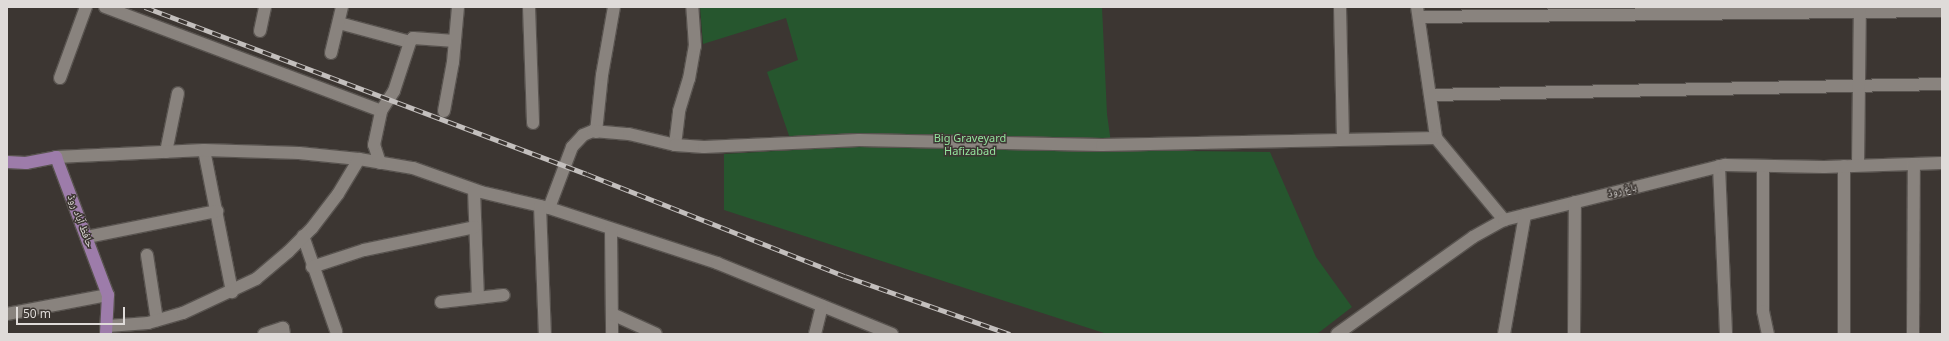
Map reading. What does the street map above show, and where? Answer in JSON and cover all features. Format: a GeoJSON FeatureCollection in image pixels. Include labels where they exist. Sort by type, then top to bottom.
{"type":"FeatureCollection","features":[{"type":"Feature","properties":{"kind":"main road"},"geometry":{"type":"LineString","coordinates":[[7,162],[26,163],[56,157]]}},
{"type":"Feature","properties":{"kind":"main road","name":"حافظ آباد روڈ"},"geometry":{"type":"LineString","coordinates":[[56,157],[108,295],[107,330]]}},
{"type":"Feature","properties":{"kind":"street"},"geometry":{"type":"LineString","coordinates":[[60,78],[86,7]]}},
{"type":"Feature","properties":{"kind":"street"},"geometry":{"type":"LineString","coordinates":[[105,7],[381,111]]}},
{"type":"Feature","properties":{"kind":"street"},"geometry":{"type":"LineString","coordinates":[[260,31],[265,7]]}},
{"type":"Feature","properties":{"kind":"street"},"geometry":{"type":"LineString","coordinates":[[331,53],[342,7]]}},
{"type":"Feature","properties":{"kind":"street"},"geometry":{"type":"LineString","coordinates":[[444,111],[455,41],[458,7]]}},
{"type":"Feature","properties":{"kind":"street"},"geometry":{"type":"LineString","coordinates":[[529,7],[533,123]]}},
{"type":"Feature","properties":{"kind":"street"},"geometry":{"type":"LineString","coordinates":[[596,132],[602,75],[614,7]]}},
{"type":"Feature","properties":{"kind":"street"},"geometry":{"type":"LineString","coordinates":[[675,144],[679,111],[689,79],[695,46],[692,7]]}},
{"type":"Feature","properties":{"kind":"street"},"geometry":{"type":"LineString","coordinates":[[1340,7],[1343,139]]}},
{"type":"Feature","properties":{"kind":"street"},"geometry":{"type":"LineString","coordinates":[[1858,165],[1860,10]]}},
{"type":"Feature","properties":{"kind":"street"},"geometry":{"type":"LineString","coordinates":[[1504,220],[1436,138],[1418,12],[1942,11]]}},
{"type":"Feature","properties":{"kind":"street"},"geometry":{"type":"LineString","coordinates":[[339,23],[410,42]]}},
{"type":"Feature","properties":{"kind":"street"},"geometry":{"type":"LineString","coordinates":[[380,162],[374,146],[381,111],[394,91],[410,42],[414,38],[455,41]]}},
{"type":"Feature","properties":{"kind":"street"},"geometry":{"type":"LineString","coordinates":[[1430,95],[1942,84]]}},
{"type":"Feature","properties":{"kind":"street"},"geometry":{"type":"LineString","coordinates":[[166,152],[178,92]]}},
{"type":"Feature","properties":{"kind":"street"},"geometry":{"type":"LineString","coordinates":[[545,334],[545,207],[572,147],[583,135],[596,132],[629,134],[675,144],[704,147],[859,140],[1102,145],[1436,138]]}},
{"type":"Feature","properties":{"kind":"street"},"geometry":{"type":"LineString","coordinates":[[204,150],[232,292]]}},
{"type":"Feature","properties":{"kind":"street"},"geometry":{"type":"LineString","coordinates":[[56,157],[204,150],[299,153],[359,159],[413,168],[474,190],[545,207],[611,230],[717,263],[892,334]]}},
{"type":"Feature","properties":{"kind":"street"},"geometry":{"type":"LineString","coordinates":[[107,330],[183,313],[232,292],[256,279],[303,236],[338,194],[359,159]]}},
{"type":"Feature","properties":{"kind":"street","name":"باغ روڈ"},"geometry":{"type":"LineString","coordinates":[[1337,334],[1473,237],[1504,220],[1719,166],[1844,166],[1942,163]]}},
{"type":"Feature","properties":{"kind":"street"},"geometry":{"type":"LineString","coordinates":[[1913,334],[1914,164]]}},
{"type":"Feature","properties":{"kind":"street"},"geometry":{"type":"LineString","coordinates":[[1719,166],[1726,334]]}},
{"type":"Feature","properties":{"kind":"street"},"geometry":{"type":"LineString","coordinates":[[1763,166],[1763,311],[1768,334]]}},
{"type":"Feature","properties":{"kind":"street"},"geometry":{"type":"LineString","coordinates":[[1844,166],[1844,334]]}},
{"type":"Feature","properties":{"kind":"street"},"geometry":{"type":"LineString","coordinates":[[474,190],[478,297]]}},
{"type":"Feature","properties":{"kind":"street"},"geometry":{"type":"LineString","coordinates":[[1574,334],[1575,202]]}},
{"type":"Feature","properties":{"kind":"street"},"geometry":{"type":"LineString","coordinates":[[87,238],[217,211]]}},
{"type":"Feature","properties":{"kind":"street"},"geometry":{"type":"LineString","coordinates":[[1504,334],[1525,215]]}},
{"type":"Feature","properties":{"kind":"street"},"geometry":{"type":"LineString","coordinates":[[312,267],[364,250],[475,227]]}},
{"type":"Feature","properties":{"kind":"street"},"geometry":{"type":"LineString","coordinates":[[611,230],[612,334]]}},
{"type":"Feature","properties":{"kind":"street"},"geometry":{"type":"LineString","coordinates":[[303,236],[332,333]]}},
{"type":"Feature","properties":{"kind":"street"},"geometry":{"type":"LineString","coordinates":[[147,255],[157,320]]}},
{"type":"Feature","properties":{"kind":"street"},"geometry":{"type":"LineString","coordinates":[[7,314],[108,295]]}},
{"type":"Feature","properties":{"kind":"street"},"geometry":{"type":"LineString","coordinates":[[441,302],[504,295]]}},
{"type":"Feature","properties":{"kind":"street"},"geometry":{"type":"LineString","coordinates":[[815,334],[822,306]]}},
{"type":"Feature","properties":{"kind":"street"},"geometry":{"type":"LineString","coordinates":[[612,314],[656,334]]}},
{"type":"Feature","properties":{"kind":"street"},"geometry":{"type":"LineString","coordinates":[[266,334],[283,328],[284,334]]}},
{"type":"Feature","properties":{"kind":"green space","name":"Big Graveyard Hafizabad"},"geometry":{"type":"Polygon","coordinates":[[[700,7],[1102,7],[1107,114],[1112,150],[1270,152],[1316,257],[1352,307],[1317,334],[1107,334],[724,210],[724,154],[794,150],[767,72],[798,60],[786,18],[703,44],[700,7]]]}},
{"type":"Feature","properties":{"kind":"railway"},"geometry":{"type":"LineString","coordinates":[[145,7],[587,174],[845,276],[1010,334]]}}]}
